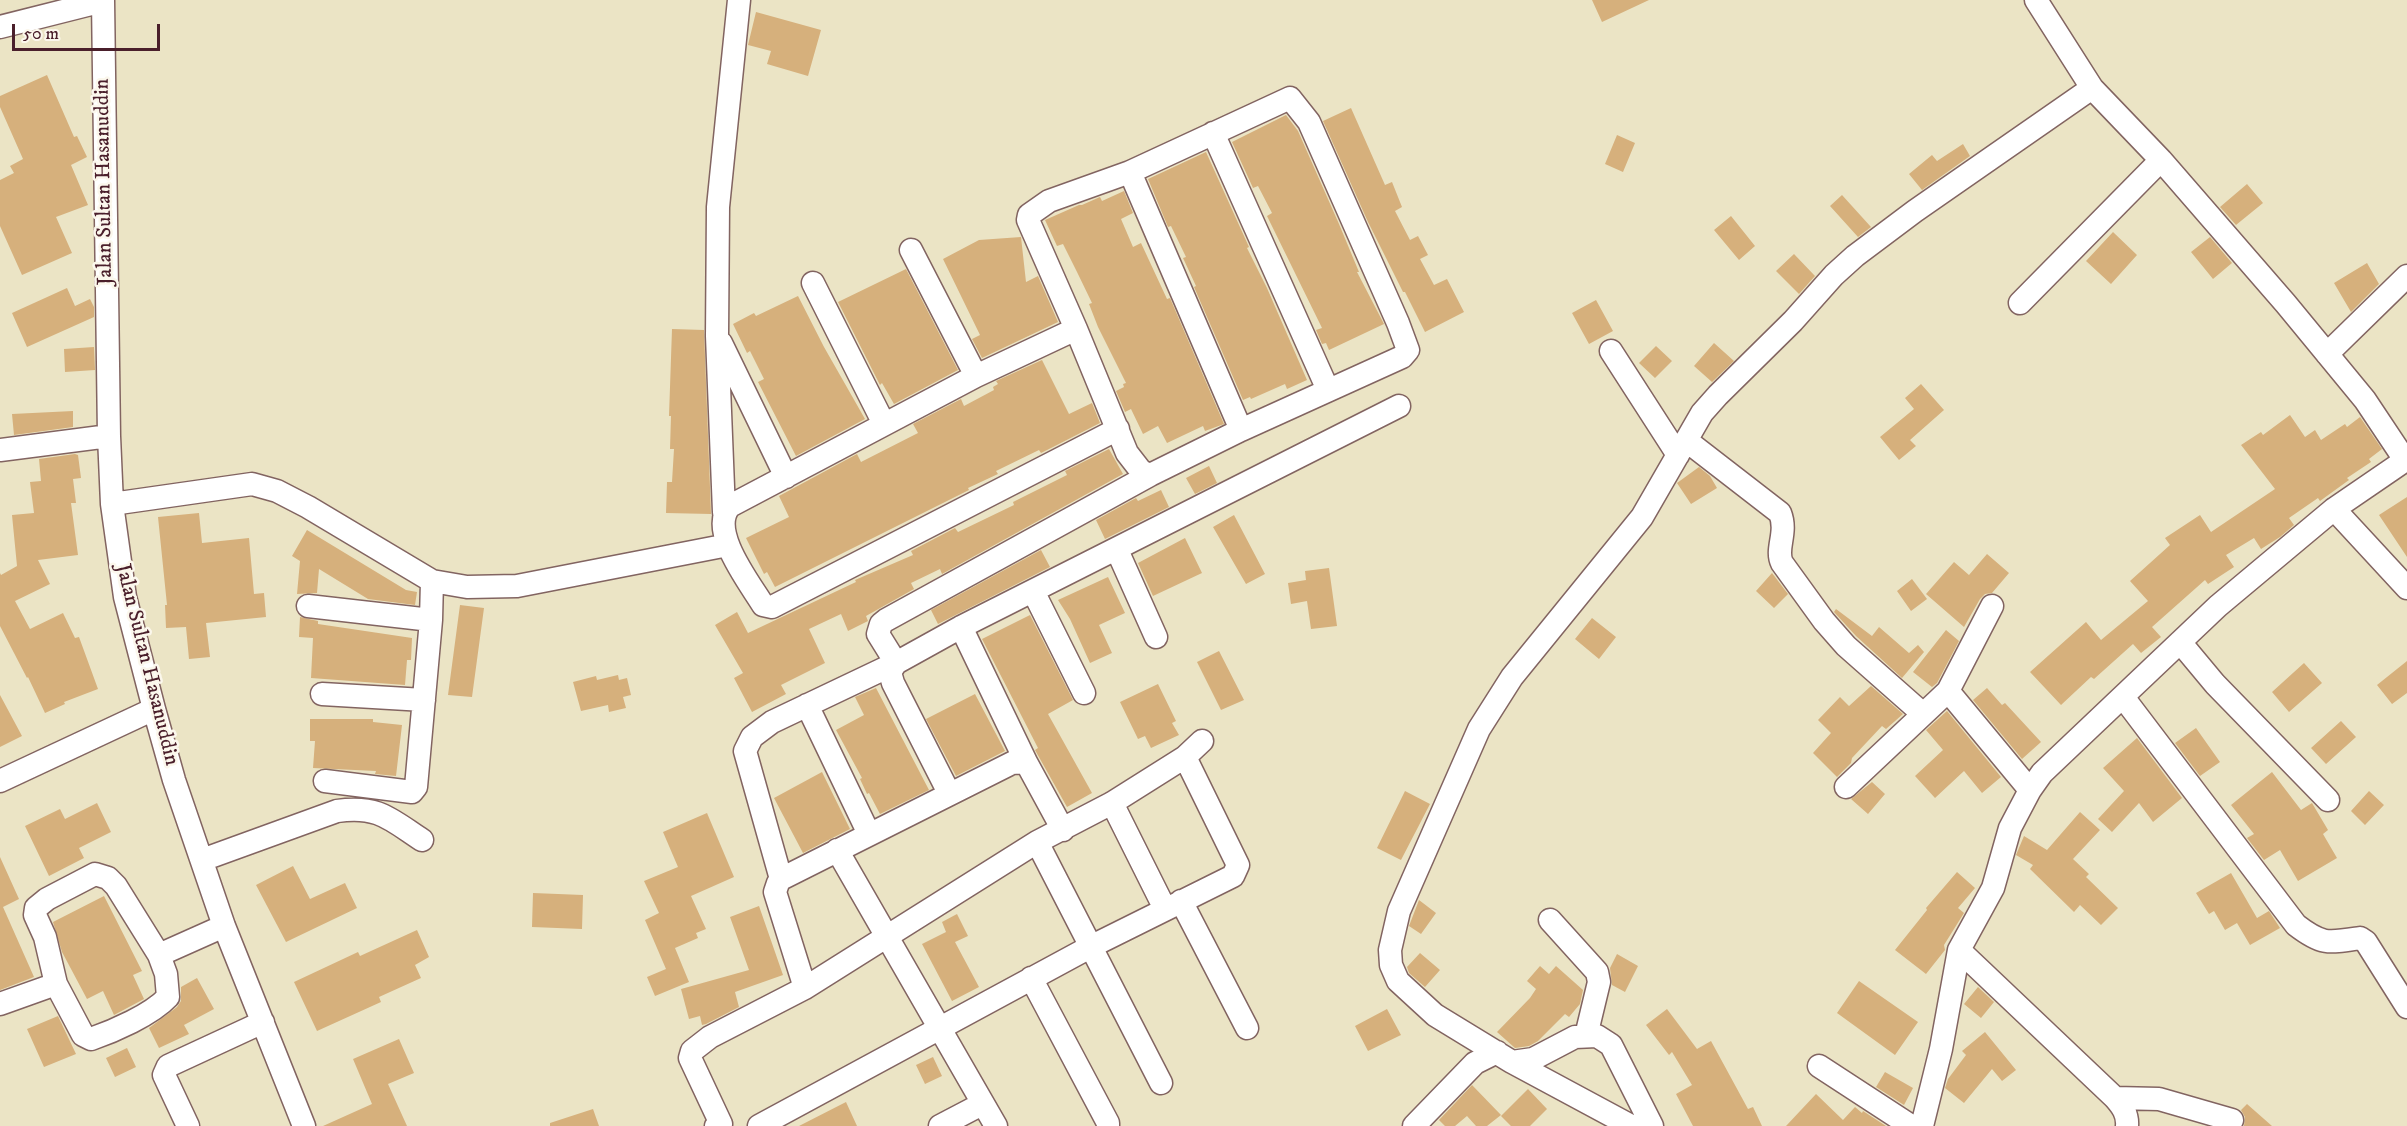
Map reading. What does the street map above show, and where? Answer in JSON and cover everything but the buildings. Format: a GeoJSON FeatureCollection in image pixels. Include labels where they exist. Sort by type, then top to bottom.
{"type":"FeatureCollection","features":[{"type":"Feature","properties":{"kind":"street"},"geometry":{"type":"LineString","coordinates":[[0,27],[102,0]]}},
{"type":"Feature","properties":{"kind":"street","name":"Jalan Sultan Hasanuddin"},"geometry":{"type":"LineString","coordinates":[[102,0],[112,504],[125,597],[153,709],[224,926],[304,1126]]}},
{"type":"Feature","properties":{"kind":"street"},"geometry":{"type":"LineString","coordinates":[[739,0],[717,207],[717,336],[723,523],[728,545],[763,605],[772,607],[1118,429]]}},
{"type":"Feature","properties":{"kind":"street"},"geometry":{"type":"LineString","coordinates":[[1922,1126],[1941,1049],[1959,950],[1992,888],[2010,828],[2030,790],[2042,774],[2218,606],[2334,509],[2406,459],[2365,400],[2327,354],[2161,160],[2092,88],[2036,0]]}},
{"type":"Feature","properties":{"kind":"street"},"geometry":{"type":"LineString","coordinates":[[1631,1126],[1505,1057],[1435,1015],[1398,981],[1391,964],[1390,950],[1399,911],[1479,729],[1512,677],[1642,516],[1702,413],[1718,395],[1855,256],[1915,211],[2092,88]]}},
{"type":"Feature","properties":{"kind":"street"},"geometry":{"type":"LineString","coordinates":[[896,663],[878,634],[881,624],[886,620],[1150,475],[1241,430],[1397,360],[1408,350],[1309,122],[1290,98],[1130,172],[1049,201],[1029,214],[1030,228],[1134,464],[1141,471],[1150,475]]}},
{"type":"Feature","properties":{"kind":"street"},"geometry":{"type":"LineString","coordinates":[[1213,133],[1328,390]]}},
{"type":"Feature","properties":{"kind":"street"},"geometry":{"type":"LineString","coordinates":[[2020,303],[2161,160]]}},
{"type":"Feature","properties":{"kind":"street"},"geometry":{"type":"LineString","coordinates":[[1130,172],[1241,430]]}},
{"type":"Feature","properties":{"kind":"street"},"geometry":{"type":"LineString","coordinates":[[911,250],[976,376]]}},
{"type":"Feature","properties":{"kind":"street"},"geometry":{"type":"LineString","coordinates":[[2327,354],[2407,276]]}},
{"type":"Feature","properties":{"kind":"street"},"geometry":{"type":"LineString","coordinates":[[813,283],[884,424]]}},
{"type":"Feature","properties":{"kind":"street"},"geometry":{"type":"LineString","coordinates":[[724,512],[742,499],[976,376],[1076,329]]}},
{"type":"Feature","properties":{"kind":"street"},"geometry":{"type":"LineString","coordinates":[[717,336],[786,477]]}},
{"type":"Feature","properties":{"kind":"street"},"geometry":{"type":"LineString","coordinates":[[1611,351],[1683,448],[1780,513],[1784,527],[1779,552],[1782,563],[1824,621],[1846,646],[1923,714]]}},
{"type":"Feature","properties":{"kind":"street"},"geometry":{"type":"LineString","coordinates":[[781,879],[745,751],[747,744],[761,729],[896,663],[961,627],[1399,406]]}},
{"type":"Feature","properties":{"kind":"street"},"geometry":{"type":"LineString","coordinates":[[0,450],[110,436]]}},
{"type":"Feature","properties":{"kind":"street"},"geometry":{"type":"LineString","coordinates":[[112,504],[252,484],[262,486],[308,507],[432,581],[467,586],[517,586],[728,545]]}},
{"type":"Feature","properties":{"kind":"street"},"geometry":{"type":"LineString","coordinates":[[2334,509],[2407,588]]}},
{"type":"Feature","properties":{"kind":"street"},"geometry":{"type":"LineString","coordinates":[[1117,550],[1156,637]]}},
{"type":"Feature","properties":{"kind":"street"},"geometry":{"type":"LineString","coordinates":[[325,781],[412,792],[416,787],[431,620],[432,581]]}},
{"type":"Feature","properties":{"kind":"street"},"geometry":{"type":"LineString","coordinates":[[1033,591],[1084,693]]}},
{"type":"Feature","properties":{"kind":"street"},"geometry":{"type":"LineString","coordinates":[[308,606],[431,620]]}},
{"type":"Feature","properties":{"kind":"street"},"geometry":{"type":"LineString","coordinates":[[1846,787],[1948,691],[1992,606]]}},
{"type":"Feature","properties":{"kind":"street"},"geometry":{"type":"LineString","coordinates":[[961,627],[1026,762],[1063,830]]}},
{"type":"Feature","properties":{"kind":"street"},"geometry":{"type":"LineString","coordinates":[[2180,642],[2215,684],[2328,800]]}},
{"type":"Feature","properties":{"kind":"street"},"geometry":{"type":"LineString","coordinates":[[896,663],[890,672],[893,683],[950,793]]}},
{"type":"Feature","properties":{"kind":"street"},"geometry":{"type":"LineString","coordinates":[[1948,691],[2030,790]]}},
{"type":"Feature","properties":{"kind":"street"},"geometry":{"type":"LineString","coordinates":[[322,694],[424,700]]}},
{"type":"Feature","properties":{"kind":"street"},"geometry":{"type":"LineString","coordinates":[[2123,697],[2296,924],[2311,936],[2328,943],[2360,938],[2366,942],[2407,1007]]}},
{"type":"Feature","properties":{"kind":"street"},"geometry":{"type":"LineString","coordinates":[[807,705],[869,834]]}},
{"type":"Feature","properties":{"kind":"street"},"geometry":{"type":"LineString","coordinates":[[0,781],[153,709]]}},
{"type":"Feature","properties":{"kind":"street"},"geometry":{"type":"LineString","coordinates":[[720,1126],[690,1058],[692,1051],[710,1037],[805,988],[1037,842],[1112,803],[1185,757],[1202,741]]}},
{"type":"Feature","properties":{"kind":"street"},"geometry":{"type":"LineString","coordinates":[[759,1126],[1030,978],[1233,876],[1238,865],[1185,757]]}},
{"type":"Feature","properties":{"kind":"street"},"geometry":{"type":"LineString","coordinates":[[805,988],[775,892],[781,879],[1000,768],[1012,763],[1026,762]]}},
{"type":"Feature","properties":{"kind":"street"},"geometry":{"type":"LineString","coordinates":[[1112,803],[1247,1028]]}},
{"type":"Feature","properties":{"kind":"street"},"geometry":{"type":"LineString","coordinates":[[202,860],[337,811],[354,809],[377,811],[422,840]]}},
{"type":"Feature","properties":{"kind":"street"},"geometry":{"type":"LineString","coordinates":[[1037,842],[1161,1083]]}},
{"type":"Feature","properties":{"kind":"street"},"geometry":{"type":"LineString","coordinates":[[837,850],[996,1126]]}},
{"type":"Feature","properties":{"kind":"street"},"geometry":{"type":"LineString","coordinates":[[95,874],[108,878],[116,886],[159,955],[169,991],[166,999],[152,1010],[108,1034],[91,1039],[83,1035],[76,1025],[56,984],[45,937],[35,915],[36,908],[47,899],[95,874]]}},
{"type":"Feature","properties":{"kind":"street"},"geometry":{"type":"LineString","coordinates":[[1550,920],[1597,972],[1599,982],[1586,1036]]}},
{"type":"Feature","properties":{"kind":"street"},"geometry":{"type":"LineString","coordinates":[[159,955],[224,926]]}},
{"type":"Feature","properties":{"kind":"street"},"geometry":{"type":"LineString","coordinates":[[1959,950],[2115,1098],[2123,1107],[2127,1126]]}},
{"type":"Feature","properties":{"kind":"street"},"geometry":{"type":"LineString","coordinates":[[1030,978],[1108,1126]]}},
{"type":"Feature","properties":{"kind":"street"},"geometry":{"type":"LineString","coordinates":[[0,1004],[56,984]]}},
{"type":"Feature","properties":{"kind":"street"},"geometry":{"type":"LineString","coordinates":[[188,1126],[164,1075],[168,1066],[263,1022]]}},
{"type":"Feature","properties":{"kind":"street"},"geometry":{"type":"LineString","coordinates":[[1414,1126],[1475,1063],[1505,1057],[1533,1059],[1575,1037],[1586,1036],[1597,1036],[1611,1045],[1652,1126]]}},
{"type":"Feature","properties":{"kind":"street"},"geometry":{"type":"LineString","coordinates":[[1819,1066],[1911,1126]]}},
{"type":"Feature","properties":{"kind":"street"},"geometry":{"type":"LineString","coordinates":[[2115,1098],[2159,1099],[2232,1120]]}},
{"type":"Feature","properties":{"kind":"street"},"geometry":{"type":"LineString","coordinates":[[939,1126],[982,1104]]}}]}
